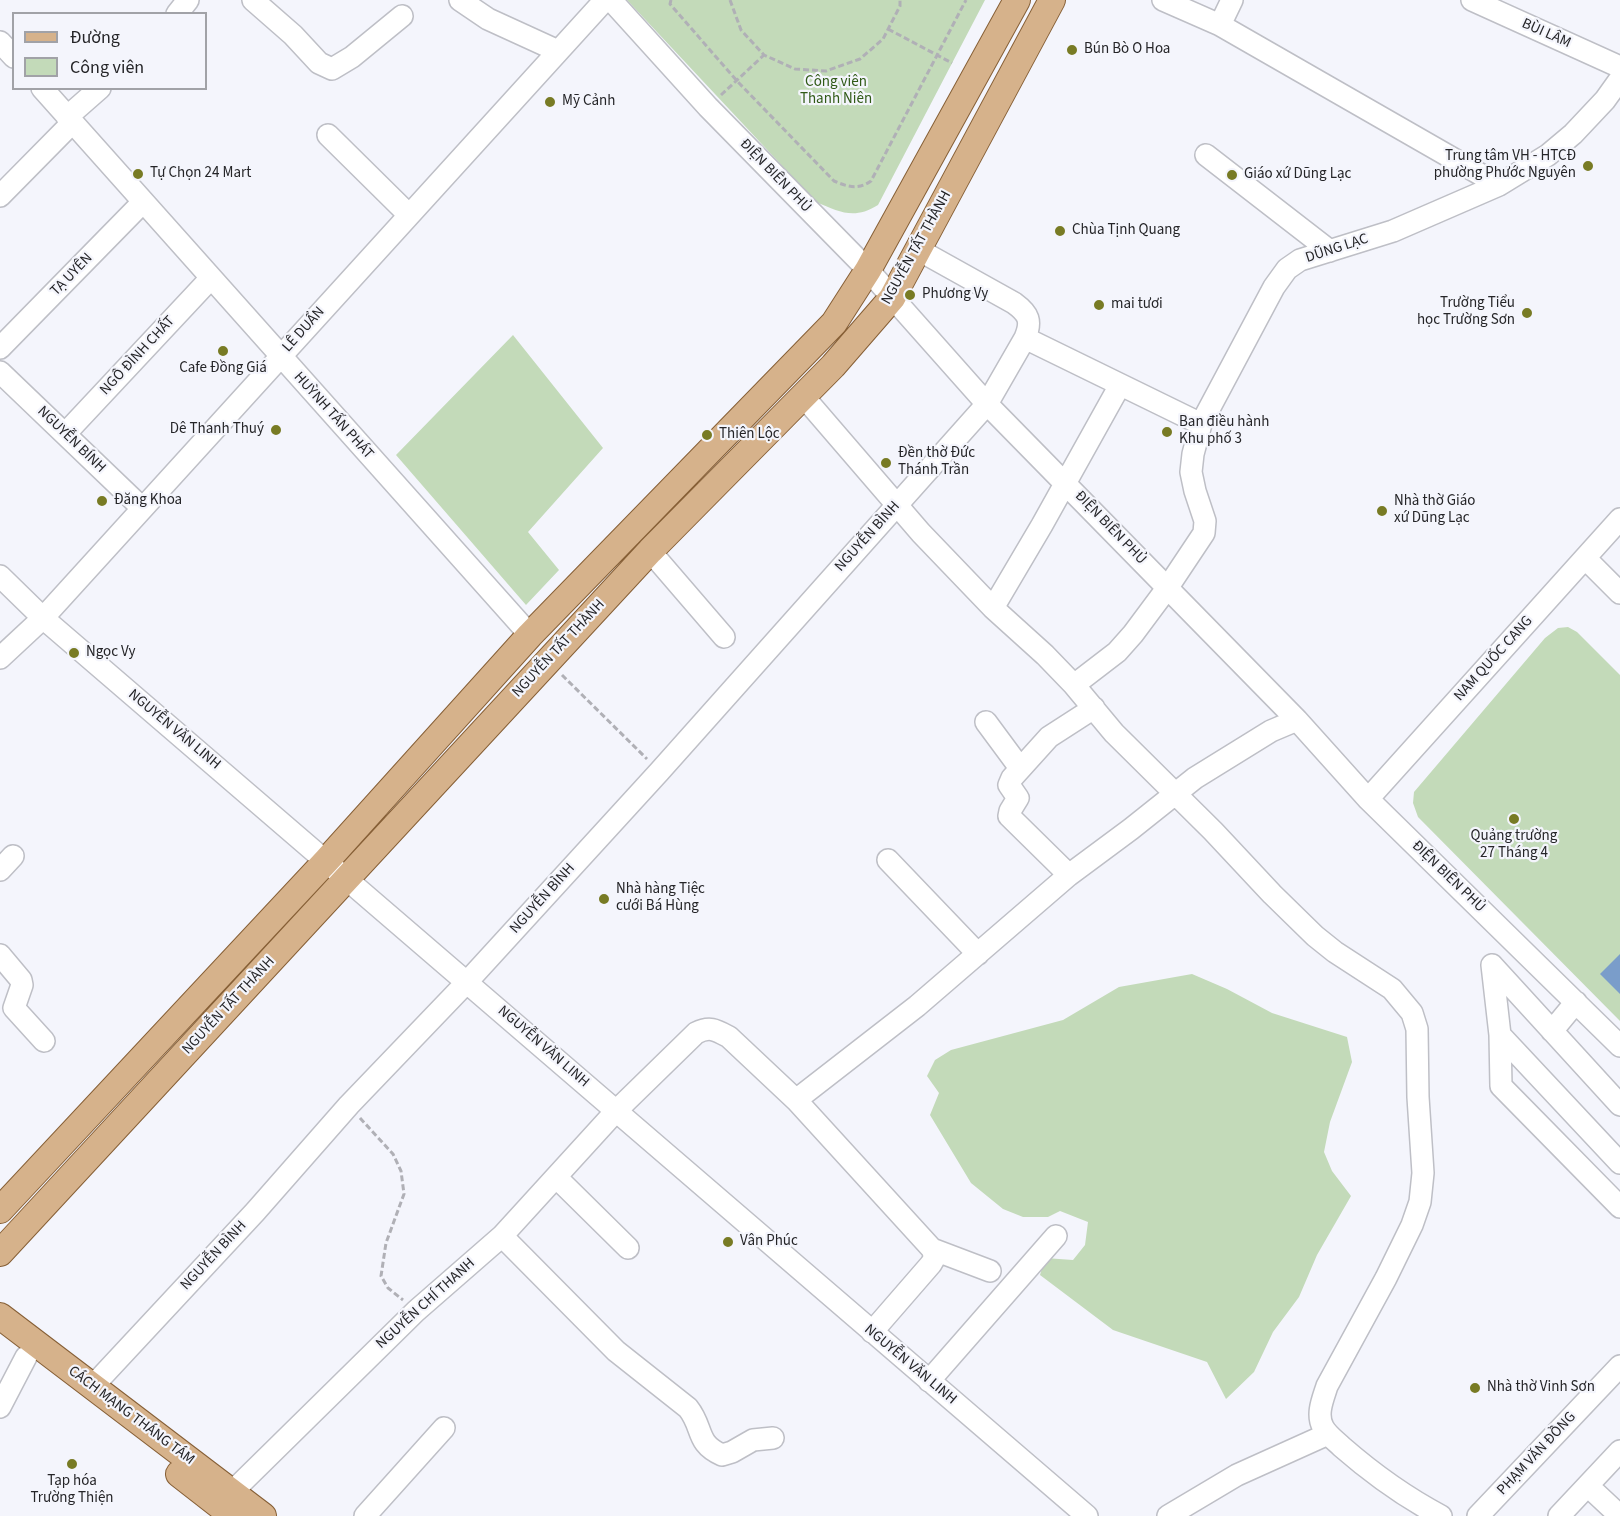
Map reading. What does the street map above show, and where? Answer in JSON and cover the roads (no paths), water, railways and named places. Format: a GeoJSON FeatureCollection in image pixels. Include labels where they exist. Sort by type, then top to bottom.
{"type":"FeatureCollection","features":[{"type":"Feature","properties":{"kind":"main road","name":"NGUYỄN TẤT THÀNH"},"geometry":{"type":"LineString","coordinates":[[0,1210],[327,860],[530,635],[834,323],[868,270],[1017,0]]}},
{"type":"Feature","properties":{"kind":"main road","name":"NGUYỄN TẤT THÀNH"},"geometry":{"type":"LineString","coordinates":[[0,1253],[650,551],[833,366],[892,298],[1052,0]]}},
{"type":"Feature","properties":{"kind":"main road","name":"CÁCH MẠNG THÁNG TÁM"},"geometry":{"type":"LineString","coordinates":[[0,1316],[92,1387],[233,1504]]}},
{"type":"Feature","properties":{"kind":"main road","name":"CÁCH MẠNG THÁNG TÁM"},"geometry":{"type":"LineString","coordinates":[[0,1338],[233,1504],[263,1516]]}},
{"type":"Feature","properties":{"kind":"street"},"geometry":{"type":"LineString","coordinates":[[179,12],[189,0]]}},
{"type":"Feature","properties":{"kind":"street"},"geometry":{"type":"LineString","coordinates":[[253,0],[293,35],[319,63],[332,69],[351,57],[402,16]]}},
{"type":"Feature","properties":{"kind":"street"},"geometry":{"type":"LineString","coordinates":[[460,0],[488,19],[558,51]]}},
{"type":"Feature","properties":{"kind":"street","name":"LÊ DUẨN"},"geometry":{"type":"LineString","coordinates":[[0,658],[43,618],[604,0]]}},
{"type":"Feature","properties":{"kind":"street","name":"ĐIỆN BIÊN PHỦ"},"geometry":{"type":"LineString","coordinates":[[610,0],[708,107],[868,270],[987,404],[1297,720],[1368,799],[1620,1046]]}},
{"type":"Feature","properties":{"kind":"street"},"geometry":{"type":"LineString","coordinates":[[1164,0],[1220,25],[1499,185]]}},
{"type":"Feature","properties":{"kind":"street"},"geometry":{"type":"LineString","coordinates":[[1220,25],[1232,0]]}},
{"type":"Feature","properties":{"kind":"street","name":"BÙI LÂM"},"geometry":{"type":"LineString","coordinates":[[1472,0],[1620,67]]}},
{"type":"Feature","properties":{"kind":"street","name":"DŨNG LẠC"},"geometry":{"type":"LineString","coordinates":[[1074,685],[1117,652],[1133,634],[1204,533],[1205,521],[1191,472],[1193,454],[1202,424],[1274,287],[1287,269],[1300,260],[1393,231],[1499,185],[1548,155],[1573,134],[1605,100],[1620,79]]}},
{"type":"Feature","properties":{"kind":"street","name":"HUỲNH TẤN PHÁT"},"geometry":{"type":"LineString","coordinates":[[44,90],[530,635]]}},
{"type":"Feature","properties":{"kind":"street"},"geometry":{"type":"LineString","coordinates":[[0,196],[98,90]]}},
{"type":"Feature","properties":{"kind":"street"},"geometry":{"type":"LineString","coordinates":[[328,135],[409,215]]}},
{"type":"Feature","properties":{"kind":"street"},"geometry":{"type":"LineString","coordinates":[[1206,155],[1330,251]]}},
{"type":"Feature","properties":{"kind":"street","name":"TẠ UYÊN"},"geometry":{"type":"LineString","coordinates":[[0,348],[143,202]]}},
{"type":"Feature","properties":{"kind":"street"},"geometry":{"type":"LineString","coordinates":[[917,249],[1022,309],[1029,319],[1029,328],[1024,338],[1202,424]]}},
{"type":"Feature","properties":{"kind":"street","name":"NGÔ ĐÌNH CHẤT"},"geometry":{"type":"LineString","coordinates":[[64,434],[210,278]]}},
{"type":"Feature","properties":{"kind":"street","name":"NGUYỄN BÌNH"},"geometry":{"type":"LineString","coordinates":[[92,1387],[659,772],[987,404],[1024,338]]}},
{"type":"Feature","properties":{"kind":"street","name":"NGUYỄN BÍNH"},"geometry":{"type":"LineString","coordinates":[[0,372],[142,508]]}},
{"type":"Feature","properties":{"kind":"street"},"geometry":{"type":"LineString","coordinates":[[993,608],[1120,385]]}},
{"type":"Feature","properties":{"kind":"street"},"geometry":{"type":"LineString","coordinates":[[802,396],[921,533],[993,608],[1045,655],[1114,732],[1315,936],[1335,952],[1377,978],[1404,1001],[1412,1013],[1417,1029],[1418,1097],[1423,1173],[1420,1202],[1412,1225],[1386,1278],[1327,1386],[1320,1417],[1328,1434],[1383,1481],[1441,1516]]}},
{"type":"Feature","properties":{"kind":"street","name":"NAM QUỐC CANG"},"geometry":{"type":"LineString","coordinates":[[1368,799],[1620,519]]}},
{"type":"Feature","properties":{"kind":"street"},"geometry":{"type":"LineString","coordinates":[[650,551],[724,636]]}},
{"type":"Feature","properties":{"kind":"street"},"geometry":{"type":"LineString","coordinates":[[1586,559],[1620,593]]}},
{"type":"Feature","properties":{"kind":"street","name":"NGUYỄN VĂN LINH"},"geometry":{"type":"LineString","coordinates":[[0,576],[43,618],[1088,1516]]}},
{"type":"Feature","properties":{"kind":"street"},"geometry":{"type":"LineString","coordinates":[[1069,875],[1009,816],[1018,798],[1009,785],[1020,768],[1049,736],[1094,708]]}},
{"type":"Feature","properties":{"kind":"street"},"geometry":{"type":"LineString","coordinates":[[872,1332],[935,1257],[932,1248],[796,1100],[917,1006],[1069,875],[1195,778],[1271,731],[1297,720]]}},
{"type":"Feature","properties":{"kind":"street"},"geometry":{"type":"LineString","coordinates":[[986,722],[1020,768]]}},
{"type":"Feature","properties":{"kind":"street"},"geometry":{"type":"LineString","coordinates":[[888,860],[978,954]]}},
{"type":"Feature","properties":{"kind":"street"},"geometry":{"type":"LineString","coordinates":[[0,956],[21,980],[22,985],[14,1008],[44,1041]]}},
{"type":"Feature","properties":{"kind":"street"},"geometry":{"type":"LineString","coordinates":[[1620,1105],[1492,965],[1500,1035],[1501,1086],[1620,1207]]}},
{"type":"Feature","properties":{"kind":"street"},"geometry":{"type":"LineString","coordinates":[[1552,1031],[1576,1002]]}},
{"type":"Feature","properties":{"kind":"street","name":"NGUYỄN CHÍ THANH"},"geometry":{"type":"LineString","coordinates":[[233,1504],[416,1311],[502,1236],[616,1111],[696,1033],[705,1028],[717,1030],[729,1037],[796,1100]]}},
{"type":"Feature","properties":{"kind":"street"},"geometry":{"type":"LineString","coordinates":[[1500,1035],[1620,1163]]}},
{"type":"Feature","properties":{"kind":"street"},"geometry":{"type":"LineString","coordinates":[[556,1177],[628,1248]]}},
{"type":"Feature","properties":{"kind":"street"},"geometry":{"type":"LineString","coordinates":[[502,1236],[616,1351],[688,1408],[705,1445],[722,1455],[753,1440],[773,1438]]}},
{"type":"Feature","properties":{"kind":"street"},"geometry":{"type":"LineString","coordinates":[[929,1381],[1056,1236]]}},
{"type":"Feature","properties":{"kind":"street"},"geometry":{"type":"LineString","coordinates":[[932,1248],[990,1271]]}},
{"type":"Feature","properties":{"kind":"street"},"geometry":{"type":"LineString","coordinates":[[0,1407],[26,1357]]}},
{"type":"Feature","properties":{"kind":"street","name":"PHẠM VĂN ĐỒNG"},"geometry":{"type":"LineString","coordinates":[[1478,1516],[1620,1366]]}},
{"type":"Feature","properties":{"kind":"street"},"geometry":{"type":"LineString","coordinates":[[365,1516],[444,1428]]}},
{"type":"Feature","properties":{"kind":"street"},"geometry":{"type":"LineString","coordinates":[[1168,1516],[1238,1475],[1328,1434]]}},
{"type":"Feature","properties":{"kind":"street"},"geometry":{"type":"LineString","coordinates":[[1559,1516],[1620,1451]]}},
{"type":"Feature","properties":{"kind":"street"},"geometry":{"type":"LineString","coordinates":[[1588,1486],[1620,1516]]}},
{"type":"Feature","properties":{"kind":"water"},"geometry":{"type":"Polygon","coordinates":[[[1620,954],[1620,994],[1600,974],[1620,954]]]}},
{"type":"Feature","properties":{"kind":"place","name":"Bún Bò O Hoa"},"geometry":{"type":"Point","coordinates":[1072,50]}},
{"type":"Feature","properties":{"kind":"place","name":"Mỹ Cảnh"},"geometry":{"type":"Point","coordinates":[550,102]}},
{"type":"Feature","properties":{"kind":"place","name":"Trung tâm VH - HTCĐ phường Phước Nguyên"},"geometry":{"type":"Point","coordinates":[1588,166]}},
{"type":"Feature","properties":{"kind":"place","name":"Tự Chọn 24 Mart"},"geometry":{"type":"Point","coordinates":[138,174]}},
{"type":"Feature","properties":{"kind":"place","name":"Giáo xứ Dũng Lạc"},"geometry":{"type":"Point","coordinates":[1232,175]}},
{"type":"Feature","properties":{"kind":"place","name":"Chùa Tịnh Quang"},"geometry":{"type":"Point","coordinates":[1060,231]}},
{"type":"Feature","properties":{"kind":"place","name":"Phương Vy"},"geometry":{"type":"Point","coordinates":[910,295]}},
{"type":"Feature","properties":{"kind":"place","name":"mai tươi"},"geometry":{"type":"Point","coordinates":[1099,305]}},
{"type":"Feature","properties":{"kind":"place","name":"Trường Tiểu học Trường Sơn"},"geometry":{"type":"Point","coordinates":[1527,313]}},
{"type":"Feature","properties":{"kind":"place","name":"Cafe Đồng Giá"},"geometry":{"type":"Point","coordinates":[223,351]}},
{"type":"Feature","properties":{"kind":"place","name":"Dê Thanh Thuý"},"geometry":{"type":"Point","coordinates":[276,430]}},
{"type":"Feature","properties":{"kind":"place","name":"Ban điều hành Khu phố 3"},"geometry":{"type":"Point","coordinates":[1167,432]}},
{"type":"Feature","properties":{"kind":"place","name":"Thiên Lộc"},"geometry":{"type":"Point","coordinates":[707,435]}},
{"type":"Feature","properties":{"kind":"place","name":"Đền thờ Đức Thánh Trần"},"geometry":{"type":"Point","coordinates":[886,463]}},
{"type":"Feature","properties":{"kind":"place","name":"Đăng Khoa"},"geometry":{"type":"Point","coordinates":[102,501]}},
{"type":"Feature","properties":{"kind":"place","name":"Nhà thờ Giáo xứ Dũng Lạc"},"geometry":{"type":"Point","coordinates":[1382,511]}},
{"type":"Feature","properties":{"kind":"place","name":"Ngọc Vy"},"geometry":{"type":"Point","coordinates":[74,653]}},
{"type":"Feature","properties":{"kind":"place","name":"Quảng trường 27 Tháng 4"},"geometry":{"type":"Point","coordinates":[1514,819]}},
{"type":"Feature","properties":{"kind":"place","name":"Nhà hàng Tiệc cưới Bá Hùng"},"geometry":{"type":"Point","coordinates":[604,899]}},
{"type":"Feature","properties":{"kind":"place","name":"Vân Phúc"},"geometry":{"type":"Point","coordinates":[728,1242]}},
{"type":"Feature","properties":{"kind":"place","name":"Nhà thờ Vinh Sơn"},"geometry":{"type":"Point","coordinates":[1475,1388]}},
{"type":"Feature","properties":{"kind":"place","name":"Tạp hóa Trường Thiện"},"geometry":{"type":"Point","coordinates":[72,1464]}},
{"type":"Feature","properties":{"kind":"park label","name":"Công viên Thanh Niên"},"geometry":{"type":"Point","coordinates":[836,92]}}]}
